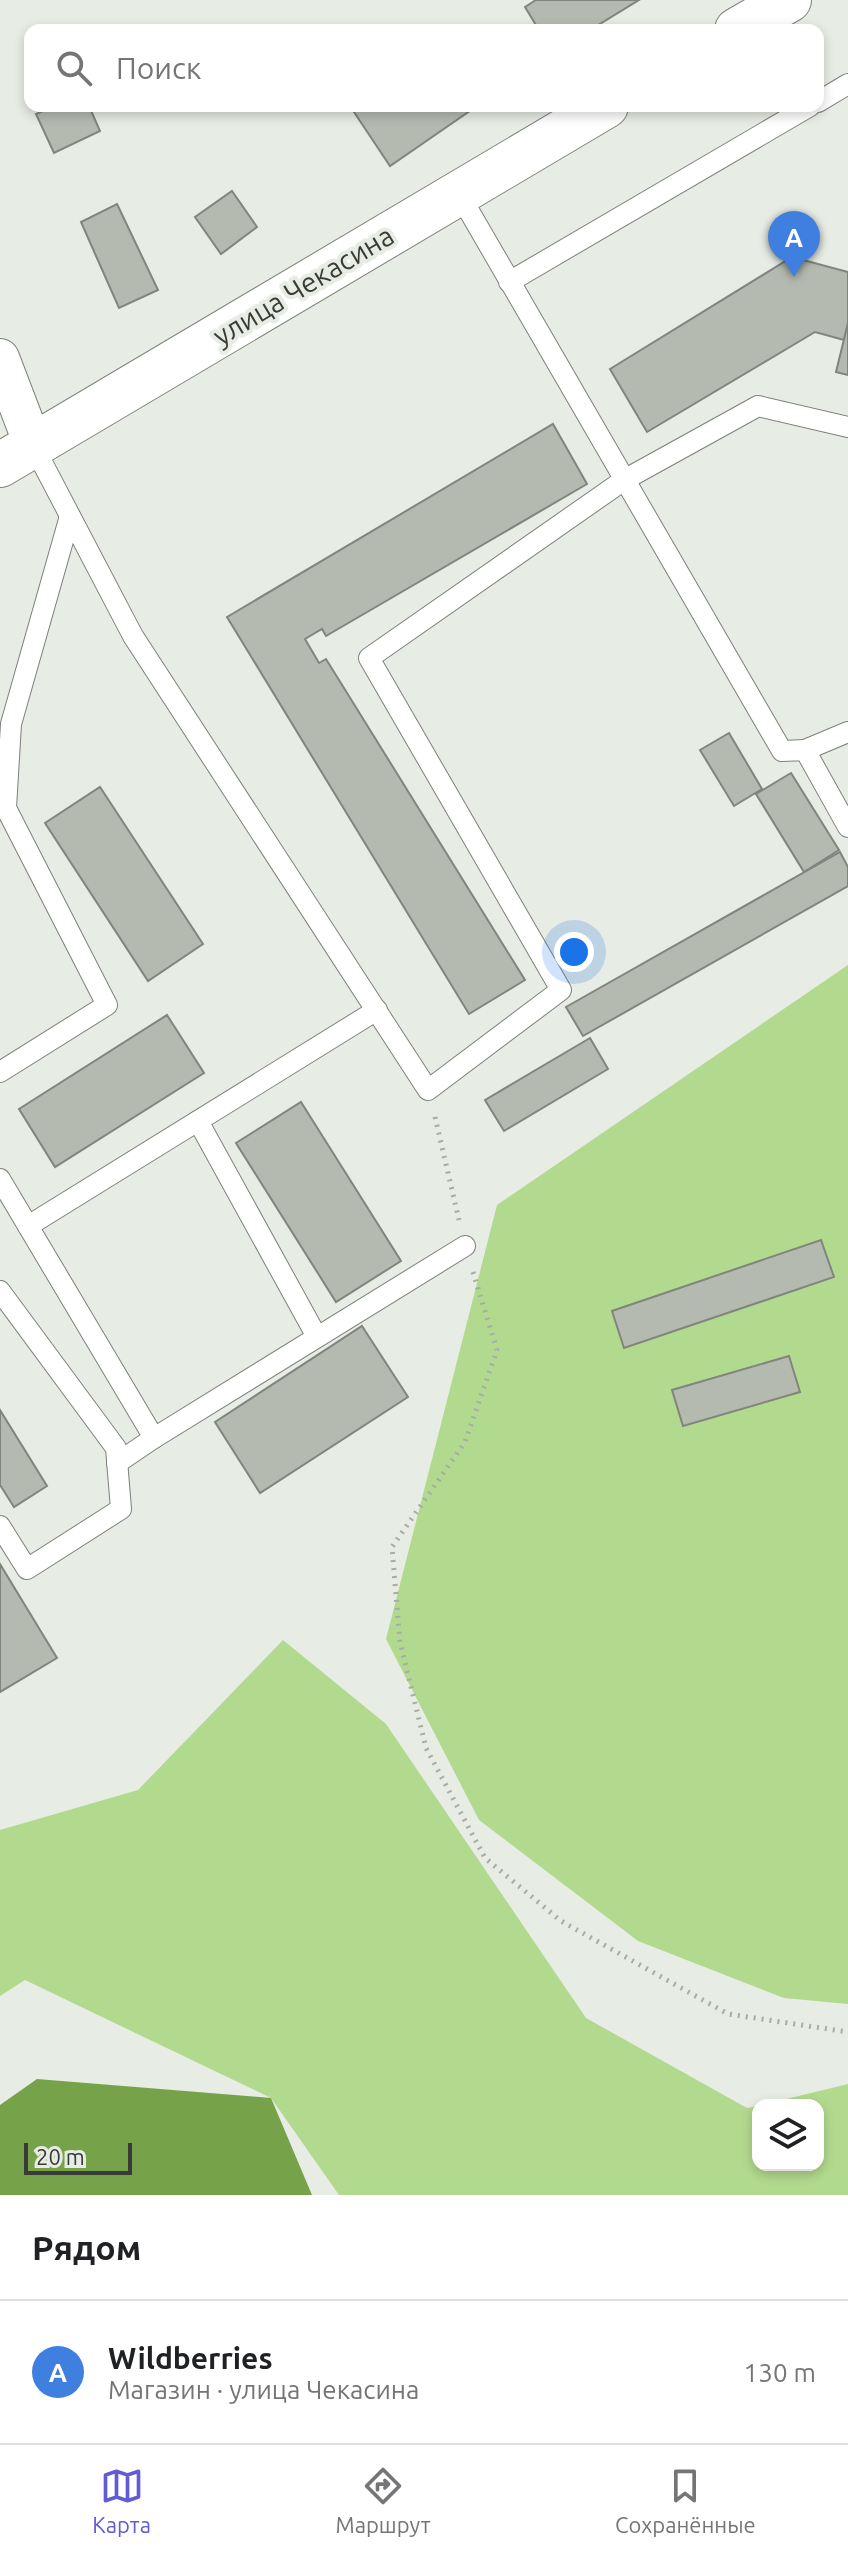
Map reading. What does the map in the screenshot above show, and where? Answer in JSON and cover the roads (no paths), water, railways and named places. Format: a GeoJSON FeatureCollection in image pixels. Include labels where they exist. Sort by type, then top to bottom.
{"type":"FeatureCollection","features":[{"type":"Feature","properties":{"kind":"street"},"geometry":{"type":"LineString","coordinates":[[747,24],[789,0]]}},
{"type":"Feature","properties":{"kind":"street","name":"улица Чекасина"},"geometry":{"type":"LineString","coordinates":[[17,456],[596,112]]}},
{"type":"Feature","properties":{"kind":"street"},"geometry":{"type":"LineString","coordinates":[[0,358],[17,456]]}},
{"type":"Feature","properties":{"kind":"lane"},"geometry":{"type":"LineString","coordinates":[[824,98],[848,84]]}},
{"type":"Feature","properties":{"kind":"lane"},"geometry":{"type":"LineString","coordinates":[[509,282],[800,112]]}},
{"type":"Feature","properties":{"kind":"lane"},"geometry":{"type":"LineString","coordinates":[[458,192],[782,751],[805,750],[848,732]]}},
{"type":"Feature","properties":{"kind":"lane"},"geometry":{"type":"LineString","coordinates":[[17,456],[70,516],[133,636],[428,1090],[561,990],[369,658],[624,480],[758,406],[848,427]]}},
{"type":"Feature","properties":{"kind":"lane"},"geometry":{"type":"LineString","coordinates":[[0,1072],[107,1005],[6,808],[4,795],[11,724],[70,516]]}},
{"type":"Feature","properties":{"kind":"lane"},"geometry":{"type":"LineString","coordinates":[[805,750],[848,827]]}},
{"type":"Feature","properties":{"kind":"lane"},"geometry":{"type":"LineString","coordinates":[[28,1226],[377,1010]]}},
{"type":"Feature","properties":{"kind":"lane"},"geometry":{"type":"LineString","coordinates":[[198,1121],[317,1337]]}},
{"type":"Feature","properties":{"kind":"lane"},"geometry":{"type":"LineString","coordinates":[[0,1179],[154,1438]]}},
{"type":"Feature","properties":{"kind":"lane"},"geometry":{"type":"LineString","coordinates":[[117,1463],[465,1246]]}},
{"type":"Feature","properties":{"kind":"lane"},"geometry":{"type":"LineString","coordinates":[[0,1291],[116,1448],[121,1509],[27,1569],[0,1526]]}},
{"type":"Feature","properties":{"kind":"place","name":"Wildberries"},"geometry":{"type":"Point","coordinates":[794,277]}}]}
